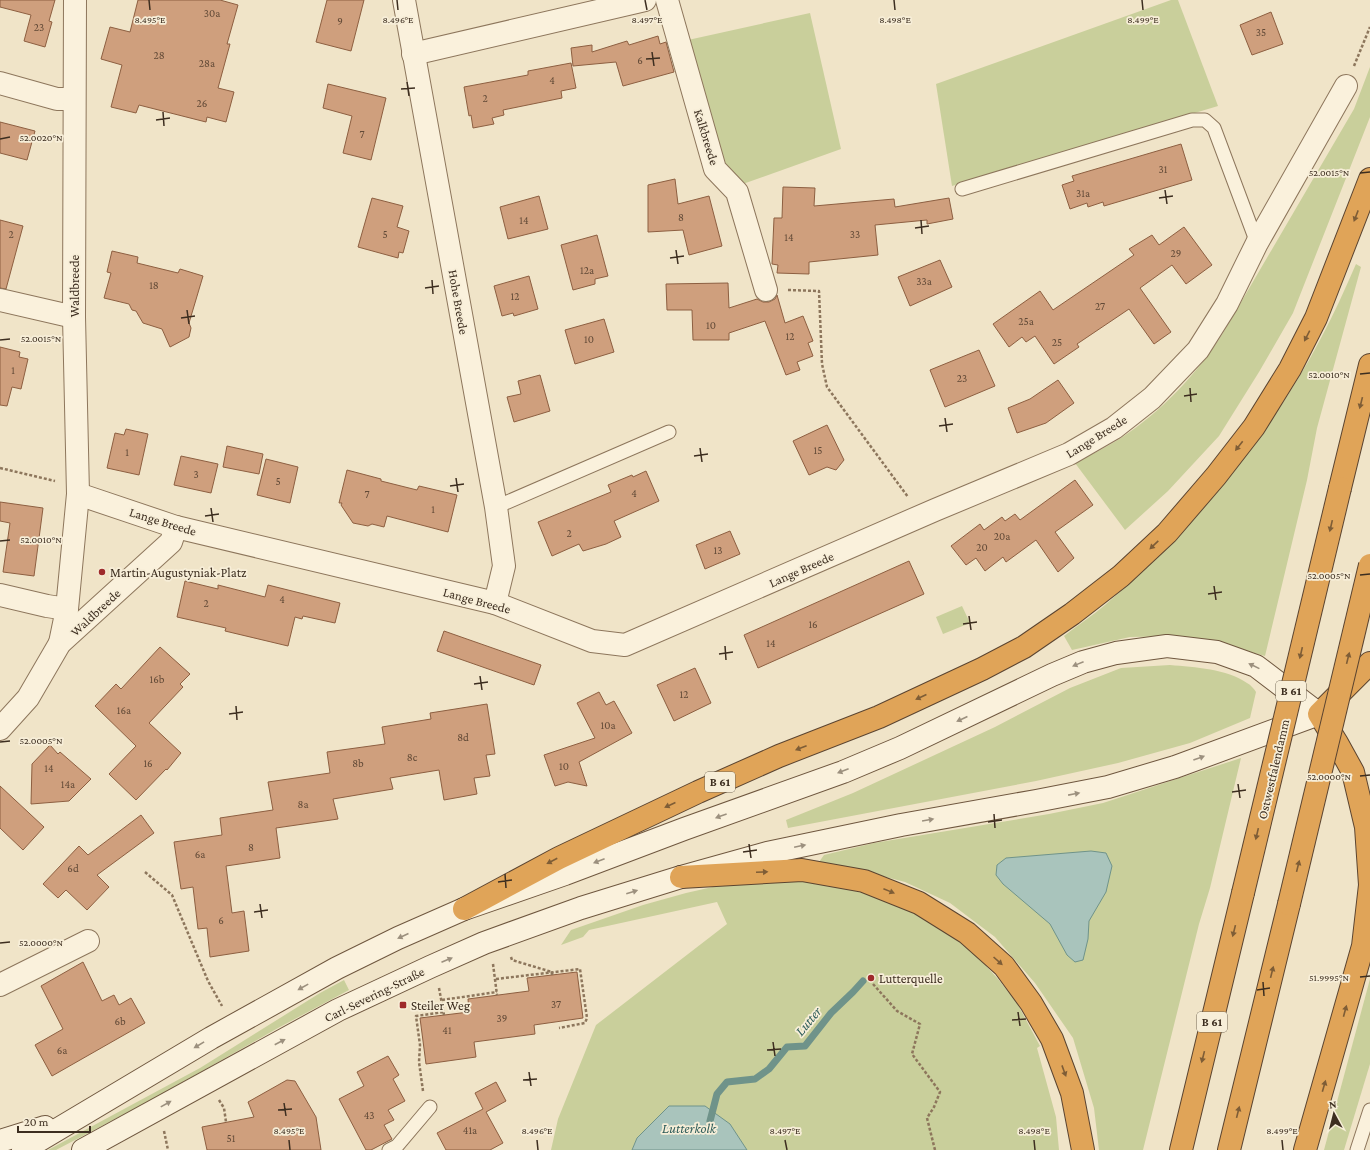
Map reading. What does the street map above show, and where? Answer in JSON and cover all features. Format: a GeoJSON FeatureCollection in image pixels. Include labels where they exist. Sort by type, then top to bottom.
{"type":"FeatureCollection","features":[{"type":"Feature","properties":{"kind":"highway","name":"B 61"},"geometry":{"type":"LineString","coordinates":[[464,908],[559,858],[698,792],[779,756],[879,717],[982,669],[1024,647],[1072,614],[1121,576],[1166,533],[1220,470],[1254,427],[1290,369],[1316,318],[1370,179]]}},
{"type":"Feature","properties":{"kind":"highway","name":"Ostwestfalendamm"},"geometry":{"type":"LineString","coordinates":[[1181,1150],[1370,365]]}},
{"type":"Feature","properties":{"kind":"highway"},"geometry":{"type":"LineString","coordinates":[[1228,1150],[1289,904],[1370,565]]}},
{"type":"Feature","properties":{"kind":"highway"},"geometry":{"type":"LineString","coordinates":[[1305,1150],[1363,946],[1370,885],[1366,827],[1353,772],[1319,714],[1370,664]]}},
{"type":"Feature","properties":{"kind":"highway"},"geometry":{"type":"LineString","coordinates":[[681,877],[802,870],[864,881],[919,903],[967,933],[1004,966],[1031,1003],[1052,1039],[1072,1093],[1083,1150]]}},
{"type":"Feature","properties":{"kind":"street","name":"Waldbreede"},"geometry":{"type":"LineString","coordinates":[[60,643],[67,609],[78,494],[74,317],[75,0]]}},
{"type":"Feature","properties":{"kind":"street","name":"Hohe Breede"},"geometry":{"type":"LineString","coordinates":[[404,0],[496,507],[504,566],[495,603]]}},
{"type":"Feature","properties":{"kind":"street"},"geometry":{"type":"LineString","coordinates":[[414,54],[645,0]]}},
{"type":"Feature","properties":{"kind":"street","name":"Kalkbreede"},"geometry":{"type":"LineString","coordinates":[[667,0],[715,169],[737,192],[766,290]]}},
{"type":"Feature","properties":{"kind":"street"},"geometry":{"type":"LineString","coordinates":[[0,83],[58,99],[74,99]]}},
{"type":"Feature","properties":{"kind":"street","name":"Lange Breede"},"geometry":{"type":"LineString","coordinates":[[78,494],[176,527],[495,603],[592,640],[625,645],[935,510],[1069,454],[1114,428],[1146,402],[1198,350],[1227,304],[1257,243],[1346,86]]}},
{"type":"Feature","properties":{"kind":"street"},"geometry":{"type":"LineString","coordinates":[[0,300],[74,317]]}},
{"type":"Feature","properties":{"kind":"street","name":"Waldbreede"},"geometry":{"type":"LineString","coordinates":[[0,729],[28,698],[60,643],[171,542],[176,527]]}},
{"type":"Feature","properties":{"kind":"street"},"geometry":{"type":"LineString","coordinates":[[0,595],[67,609]]}},
{"type":"Feature","properties":{"kind":"street"},"geometry":{"type":"LineString","coordinates":[[23,1150],[211,1038],[337,968],[398,938],[464,908],[565,874],[842,772],[900,748],[1052,675],[1083,662],[1116,653],[1167,646],[1217,652],[1256,666],[1319,714]]}},
{"type":"Feature","properties":{"kind":"street","name":"Carl-Severing-Straße"},"geometry":{"type":"LineString","coordinates":[[83,1150],[338,1010],[430,967],[493,940],[581,908],[681,877],[767,853],[901,825],[1108,787],[1175,767],[1319,714]]}},
{"type":"Feature","properties":{"kind":"street"},"geometry":{"type":"LineString","coordinates":[[0,985],[88,941]]}},
{"type":"Feature","properties":{"kind":"street"},"geometry":{"type":"LineString","coordinates":[[0,1141],[76,1118]]}},
{"type":"Feature","properties":{"kind":"lane"},"geometry":{"type":"LineString","coordinates":[[962,189],[1192,120],[1205,120],[1214,128],[1257,243]]}},
{"type":"Feature","properties":{"kind":"lane"},"geometry":{"type":"LineString","coordinates":[[496,507],[670,432]]}},
{"type":"Feature","properties":{"kind":"lane"},"geometry":{"type":"LineString","coordinates":[[389,1150],[397,1146],[430,1107]]}},
{"type":"Feature","properties":{"kind":"lane"},"geometry":{"type":"LineString","coordinates":[[1357,1150],[1370,1110]]}},
{"type":"Feature","properties":{"kind":"path"},"geometry":{"type":"LineString","coordinates":[[1346,86],[1370,28]]}},
{"type":"Feature","properties":{"kind":"path"},"geometry":{"type":"LineString","coordinates":[[766,290],[819,291],[822,364],[827,387],[908,498]]}},
{"type":"Feature","properties":{"kind":"path"},"geometry":{"type":"LineString","coordinates":[[0,468],[58,482],[78,494]]}},
{"type":"Feature","properties":{"kind":"path"},"geometry":{"type":"LineString","coordinates":[[145,872],[172,895],[208,980],[222,1006]]}},
{"type":"Feature","properties":{"kind":"path"},"geometry":{"type":"LineString","coordinates":[[493,940],[512,960],[552,974]]}},
{"type":"Feature","properties":{"kind":"path"},"geometry":{"type":"LineString","coordinates":[[442,1000],[497,994],[493,940]]}},
{"type":"Feature","properties":{"kind":"path"},"geometry":{"type":"LineString","coordinates":[[496,979],[552,974],[580,969],[587,1018],[585,1023],[559,1028]]}},
{"type":"Feature","properties":{"kind":"path"},"geometry":{"type":"LineString","coordinates":[[873,984],[897,1011],[920,1024],[912,1054],[940,1092],[934,1107],[927,1118],[935,1150]]}},
{"type":"Feature","properties":{"kind":"path"},"geometry":{"type":"LineString","coordinates":[[424,1094],[418,1062],[420,1045],[416,1016],[444,1012]]}},
{"type":"Feature","properties":{"kind":"green space"},"geometry":{"type":"Polygon","coordinates":[[[1171,0],[1178,0],[1218,106],[952,186],[936,84],[1171,0]]]}},
{"type":"Feature","properties":{"kind":"green space"},"geometry":{"type":"Polygon","coordinates":[[[810,13],[841,149],[740,185],[722,166],[688,40],[810,13]]]}},
{"type":"Feature","properties":{"kind":"green space"},"geometry":{"type":"Polygon","coordinates":[[[1370,67],[1370,117],[1293,313],[1259,372],[1219,436],[1168,491],[1125,530],[1075,463],[1121,438],[1151,416],[1178,391],[1202,363],[1223,333],[1354,109],[1370,67]]]}},
{"type":"Feature","properties":{"kind":"green space"},"geometry":{"type":"Polygon","coordinates":[[[1356,264],[1361,267],[1317,428],[1307,480],[1265,656],[1223,644],[1179,636],[1130,637],[1072,650],[1064,636],[1105,605],[1167,547],[1197,515],[1252,447],[1278,411],[1301,375],[1344,292],[1356,264]]]}},
{"type":"Feature","properties":{"kind":"green space"},"geometry":{"type":"Polygon","coordinates":[[[962,606],[970,623],[943,634],[936,617],[962,606]]]}},
{"type":"Feature","properties":{"kind":"green space"},"geometry":{"type":"Polygon","coordinates":[[[1170,665],[1200,668],[1239,678],[1252,687],[1256,692],[1250,718],[1190,743],[1118,763],[1036,781],[788,828],[786,820],[853,793],[995,727],[1070,688],[1121,668],[1170,665]]]}},
{"type":"Feature","properties":{"kind":"green space"},"geometry":{"type":"Polygon","coordinates":[[[1241,758],[1210,888],[1199,924],[1143,1150],[1099,1150],[1094,1108],[1073,1038],[1035,983],[995,937],[950,903],[905,882],[859,870],[819,862],[824,855],[874,843],[1049,814],[1103,803],[1241,758]]]}},
{"type":"Feature","properties":{"kind":"green space"},"geometry":{"type":"Polygon","coordinates":[[[785,877],[840,882],[895,901],[964,942],[998,979],[1017,1003],[1040,1046],[1037,1048],[1056,1117],[1059,1150],[747,1150],[705,1106],[669,1106],[637,1138],[632,1150],[551,1150],[558,1119],[596,1025],[727,924],[717,902],[589,930],[583,937],[561,945],[571,930],[643,905],[686,893],[726,884],[785,877]]]}},
{"type":"Feature","properties":{"kind":"green space"},"geometry":{"type":"Polygon","coordinates":[[[1370,979],[1370,1064],[1344,1150],[1324,1150],[1370,979]]]}},
{"type":"Feature","properties":{"kind":"green space"},"geometry":{"type":"Polygon","coordinates":[[[344,980],[349,990],[278,1028],[153,1099],[56,1150],[48,1150],[200,1068],[320,993],[344,980]]]}},
{"type":"Feature","properties":{"kind":"water"},"geometry":{"type":"Polygon","coordinates":[[[1091,851],[1106,853],[1112,866],[1106,892],[1089,921],[1088,939],[1083,960],[1075,962],[1067,955],[1050,924],[1003,884],[996,875],[997,865],[1006,858],[1091,851]]]}},
{"type":"Feature","properties":{"kind":"water","name":"Lutterkolk"},"geometry":{"type":"Polygon","coordinates":[[[669,1106],[705,1106],[730,1124],[747,1150],[632,1150],[637,1138],[669,1106]]]}},
{"type":"Feature","properties":{"kind":"building"},"geometry":{"type":"Polygon","coordinates":[[[0,0],[55,0],[49,21],[52,22],[45,47],[24,41],[31,15],[0,7],[0,0]]]}},
{"type":"Feature","properties":{"kind":"building"},"geometry":{"type":"Polygon","coordinates":[[[138,0],[220,0],[238,5],[227,44],[230,44],[218,88],[234,92],[226,122],[207,117],[206,122],[139,105],[136,113],[111,107],[122,65],[101,59],[110,27],[130,32],[138,0]]]}},
{"type":"Feature","properties":{"kind":"building"},"geometry":{"type":"Polygon","coordinates":[[[327,0],[364,0],[351,51],[316,42],[327,0]]]}},
{"type":"Feature","properties":{"kind":"building"},"geometry":{"type":"Polygon","coordinates":[[[1271,12],[1283,44],[1252,55],[1240,25],[1271,12]]]}},
{"type":"Feature","properties":{"kind":"building"},"geometry":{"type":"Polygon","coordinates":[[[658,36],[660,44],[666,42],[674,72],[623,86],[616,62],[573,66],[571,48],[592,45],[592,52],[627,41],[629,45],[658,36]]]}},
{"type":"Feature","properties":{"kind":"building"},"geometry":{"type":"Polygon","coordinates":[[[571,63],[576,88],[561,91],[562,98],[503,110],[504,115],[492,118],[494,124],[473,128],[471,115],[469,116],[464,87],[528,75],[528,71],[571,63]]]}},
{"type":"Feature","properties":{"kind":"building"},"geometry":{"type":"Polygon","coordinates":[[[328,84],[386,98],[371,160],[343,153],[352,116],[323,108],[328,84]]]}},
{"type":"Feature","properties":{"kind":"building"},"geometry":{"type":"Polygon","coordinates":[[[0,122],[35,131],[27,160],[0,153],[0,122]]]}},
{"type":"Feature","properties":{"kind":"building"},"geometry":{"type":"Polygon","coordinates":[[[1181,144],[1192,180],[1104,206],[1103,202],[1088,207],[1087,203],[1070,209],[1062,185],[1074,181],[1072,176],[1181,144]]]}},
{"type":"Feature","properties":{"kind":"building"},"geometry":{"type":"Polygon","coordinates":[[[675,179],[678,204],[709,196],[722,246],[689,255],[683,230],[648,232],[648,185],[675,179]]]}},
{"type":"Feature","properties":{"kind":"building"},"geometry":{"type":"Polygon","coordinates":[[[783,187],[815,188],[814,206],[894,199],[895,207],[949,198],[953,219],[927,224],[927,220],[875,225],[878,255],[809,262],[809,274],[777,273],[778,265],[772,264],[774,218],[782,218],[783,187]]]}},
{"type":"Feature","properties":{"kind":"building"},"geometry":{"type":"Polygon","coordinates":[[[539,196],[548,229],[508,239],[500,207],[539,196]]]}},
{"type":"Feature","properties":{"kind":"building"},"geometry":{"type":"Polygon","coordinates":[[[372,198],[403,206],[397,227],[409,231],[403,253],[399,252],[398,258],[358,247],[372,198]]]}},
{"type":"Feature","properties":{"kind":"building"},"geometry":{"type":"Polygon","coordinates":[[[0,220],[23,226],[6,289],[0,288],[0,220]]]}},
{"type":"Feature","properties":{"kind":"building"},"geometry":{"type":"Polygon","coordinates":[[[1184,227],[1212,265],[1186,284],[1172,265],[1140,288],[1171,332],[1154,344],[1129,309],[1077,344],[1079,347],[1054,364],[1035,336],[1026,342],[1022,337],[1009,347],[993,324],[1040,291],[1053,310],[1134,255],[1129,249],[1152,235],[1159,245],[1184,227]]]}},
{"type":"Feature","properties":{"kind":"building"},"geometry":{"type":"Polygon","coordinates":[[[597,235],[608,276],[595,279],[595,284],[573,290],[561,245],[597,235]]]}},
{"type":"Feature","properties":{"kind":"building"},"geometry":{"type":"Polygon","coordinates":[[[112,251],[138,257],[137,263],[178,273],[180,269],[203,276],[189,323],[191,328],[189,337],[170,347],[162,329],[143,323],[136,311],[132,310],[129,304],[104,298],[111,273],[107,272],[112,251]]]}},
{"type":"Feature","properties":{"kind":"building"},"geometry":{"type":"Polygon","coordinates":[[[940,260],[952,287],[910,306],[898,277],[940,260]]]}},
{"type":"Feature","properties":{"kind":"building"},"geometry":{"type":"Polygon","coordinates":[[[529,276],[538,309],[514,316],[513,313],[502,316],[494,286],[529,276]]]}},
{"type":"Feature","properties":{"kind":"building"},"geometry":{"type":"Polygon","coordinates":[[[728,283],[729,308],[757,299],[763,302],[769,302],[775,299],[777,295],[785,323],[803,316],[813,341],[808,343],[813,356],[797,362],[800,370],[786,375],[765,321],[729,333],[729,340],[693,340],[692,310],[667,310],[666,284],[728,283]]]}},
{"type":"Feature","properties":{"kind":"building"},"geometry":{"type":"Polygon","coordinates":[[[604,319],[614,352],[575,364],[565,330],[604,319]]]}},
{"type":"Feature","properties":{"kind":"building"},"geometry":{"type":"Polygon","coordinates":[[[0,347],[20,352],[19,357],[28,359],[21,389],[12,387],[7,406],[0,405],[0,347]]]}},
{"type":"Feature","properties":{"kind":"building"},"geometry":{"type":"Polygon","coordinates":[[[979,350],[995,386],[945,407],[930,370],[979,350]]]}},
{"type":"Feature","properties":{"kind":"building"},"geometry":{"type":"Polygon","coordinates":[[[540,375],[550,411],[514,422],[507,397],[521,394],[518,381],[540,375]]]}},
{"type":"Feature","properties":{"kind":"building"},"geometry":{"type":"Polygon","coordinates":[[[1058,380],[1074,403],[1046,423],[1017,433],[1008,408],[1030,399],[1058,380]]]}},
{"type":"Feature","properties":{"kind":"building"},"geometry":{"type":"Polygon","coordinates":[[[827,425],[844,460],[836,470],[827,467],[809,475],[793,441],[827,425]]]}},
{"type":"Feature","properties":{"kind":"building"},"geometry":{"type":"Polygon","coordinates":[[[126,429],[148,434],[139,475],[107,468],[115,433],[124,435],[126,429]]]}},
{"type":"Feature","properties":{"kind":"building"},"geometry":{"type":"Polygon","coordinates":[[[227,446],[263,454],[259,474],[223,467],[227,446]]]}},
{"type":"Feature","properties":{"kind":"building"},"geometry":{"type":"Polygon","coordinates":[[[181,456],[218,464],[211,493],[174,485],[181,456]]]}},
{"type":"Feature","properties":{"kind":"building"},"geometry":{"type":"Polygon","coordinates":[[[266,459],[298,467],[290,503],[257,495],[266,459]]]}},
{"type":"Feature","properties":{"kind":"building"},"geometry":{"type":"Polygon","coordinates":[[[347,470],[381,479],[381,481],[417,490],[419,486],[457,495],[448,532],[387,516],[384,527],[372,524],[368,526],[353,523],[341,505],[342,503],[339,503],[347,470]]]}},
{"type":"Feature","properties":{"kind":"building"},"geometry":{"type":"Polygon","coordinates":[[[646,471],[659,501],[614,521],[621,537],[606,544],[583,551],[579,544],[552,556],[538,522],[611,492],[608,485],[646,471]]]}},
{"type":"Feature","properties":{"kind":"building"},"geometry":{"type":"Polygon","coordinates":[[[1075,480],[1093,505],[1055,532],[1074,558],[1058,572],[1036,540],[1006,562],[1003,557],[985,571],[976,558],[966,565],[951,546],[980,524],[984,530],[1002,517],[1005,521],[1015,514],[1020,520],[1075,480]]]}},
{"type":"Feature","properties":{"kind":"building"},"geometry":{"type":"Polygon","coordinates":[[[0,502],[43,508],[34,576],[3,572],[10,523],[0,521],[0,502]]]}},
{"type":"Feature","properties":{"kind":"building"},"geometry":{"type":"Polygon","coordinates":[[[730,531],[740,554],[705,569],[696,545],[730,531]]]}},
{"type":"Feature","properties":{"kind":"building"},"geometry":{"type":"Polygon","coordinates":[[[909,561],[924,594],[758,668],[744,635],[909,561]]]}},
{"type":"Feature","properties":{"kind":"building"},"geometry":{"type":"Polygon","coordinates":[[[185,581],[218,589],[218,585],[265,597],[268,585],[340,603],[335,623],[303,616],[302,619],[295,617],[288,646],[225,631],[226,628],[177,617],[185,581]]]}},
{"type":"Feature","properties":{"kind":"building"},"geometry":{"type":"Polygon","coordinates":[[[444,631],[541,665],[534,685],[437,651],[444,631]]]}},
{"type":"Feature","properties":{"kind":"building"},"geometry":{"type":"Polygon","coordinates":[[[160,647],[190,674],[180,684],[183,687],[149,723],[181,753],[167,770],[166,769],[136,800],[109,774],[136,746],[95,706],[116,684],[121,689],[160,647]]]}},
{"type":"Feature","properties":{"kind":"building"},"geometry":{"type":"Polygon","coordinates":[[[695,668],[711,703],[674,721],[657,685],[695,668]]]}},
{"type":"Feature","properties":{"kind":"building"},"geometry":{"type":"Polygon","coordinates":[[[599,692],[606,705],[614,701],[632,733],[579,762],[587,786],[568,782],[555,786],[544,755],[595,738],[577,703],[599,692]]]}},
{"type":"Feature","properties":{"kind":"building"},"geometry":{"type":"Polygon","coordinates":[[[487,704],[495,754],[486,755],[490,776],[474,778],[477,794],[444,800],[439,770],[390,778],[393,789],[333,799],[338,819],[276,828],[280,858],[226,866],[232,913],[244,911],[249,951],[210,957],[207,928],[198,929],[193,887],[181,889],[174,842],[222,835],[220,818],[273,810],[268,782],[330,773],[327,752],[385,744],[382,727],[431,719],[430,713],[487,704]]]}},
{"type":"Feature","properties":{"kind":"building"},"geometry":{"type":"Polygon","coordinates":[[[50,745],[58,754],[60,752],[91,779],[69,801],[31,804],[32,764],[50,745]]]}},
{"type":"Feature","properties":{"kind":"building"},"geometry":{"type":"Polygon","coordinates":[[[0,786],[44,827],[23,850],[0,828],[0,786]]]}},
{"type":"Feature","properties":{"kind":"building"},"geometry":{"type":"Polygon","coordinates":[[[141,815],[154,833],[97,875],[109,887],[87,910],[66,890],[58,898],[43,884],[79,846],[88,855],[141,815]]]}},
{"type":"Feature","properties":{"kind":"building"},"geometry":{"type":"Polygon","coordinates":[[[83,962],[102,1001],[114,995],[119,1005],[131,998],[145,1023],[52,1076],[35,1045],[63,1029],[41,986],[83,962]]]}},
{"type":"Feature","properties":{"kind":"building"},"geometry":{"type":"Polygon","coordinates":[[[577,972],[583,1018],[534,1025],[535,1034],[474,1042],[476,1057],[426,1064],[420,1018],[469,1012],[468,999],[529,991],[527,978],[577,972]]]}},
{"type":"Feature","properties":{"kind":"building"},"geometry":{"type":"Polygon","coordinates":[[[388,1056],[399,1075],[393,1079],[405,1101],[388,1110],[394,1120],[384,1125],[392,1139],[371,1150],[366,1150],[339,1099],[364,1086],[357,1072],[388,1056]]]}},
{"type":"Feature","properties":{"kind":"building"},"geometry":{"type":"Polygon","coordinates":[[[287,1080],[295,1081],[316,1117],[321,1150],[207,1150],[202,1127],[254,1117],[248,1102],[287,1080]]]}},
{"type":"Feature","properties":{"kind":"building"},"geometry":{"type":"Polygon","coordinates":[[[496,1082],[506,1101],[486,1112],[503,1143],[490,1150],[446,1150],[437,1133],[483,1109],[475,1093],[496,1082]]]}},
{"type":"Feature","properties":{"kind":"waterway","name":"Lutter"},"geometry":{"type":"LineString","coordinates":[[710,1121],[717,1094],[727,1082],[755,1079],[769,1069],[787,1047],[805,1046],[831,1013],[863,981]]}},
{"type":"Feature","properties":{"kind":"place","name":"Martin-Augustyniak-Platz"},"geometry":{"type":"Point","coordinates":[102,572]}},
{"type":"Feature","properties":{"kind":"place","name":"Lutterquelle"},"geometry":{"type":"Point","coordinates":[871,978]}},
{"type":"Feature","properties":{"kind":"place","name":"Steiler Weg"},"geometry":{"type":"Point","coordinates":[403,1005]}}]}
